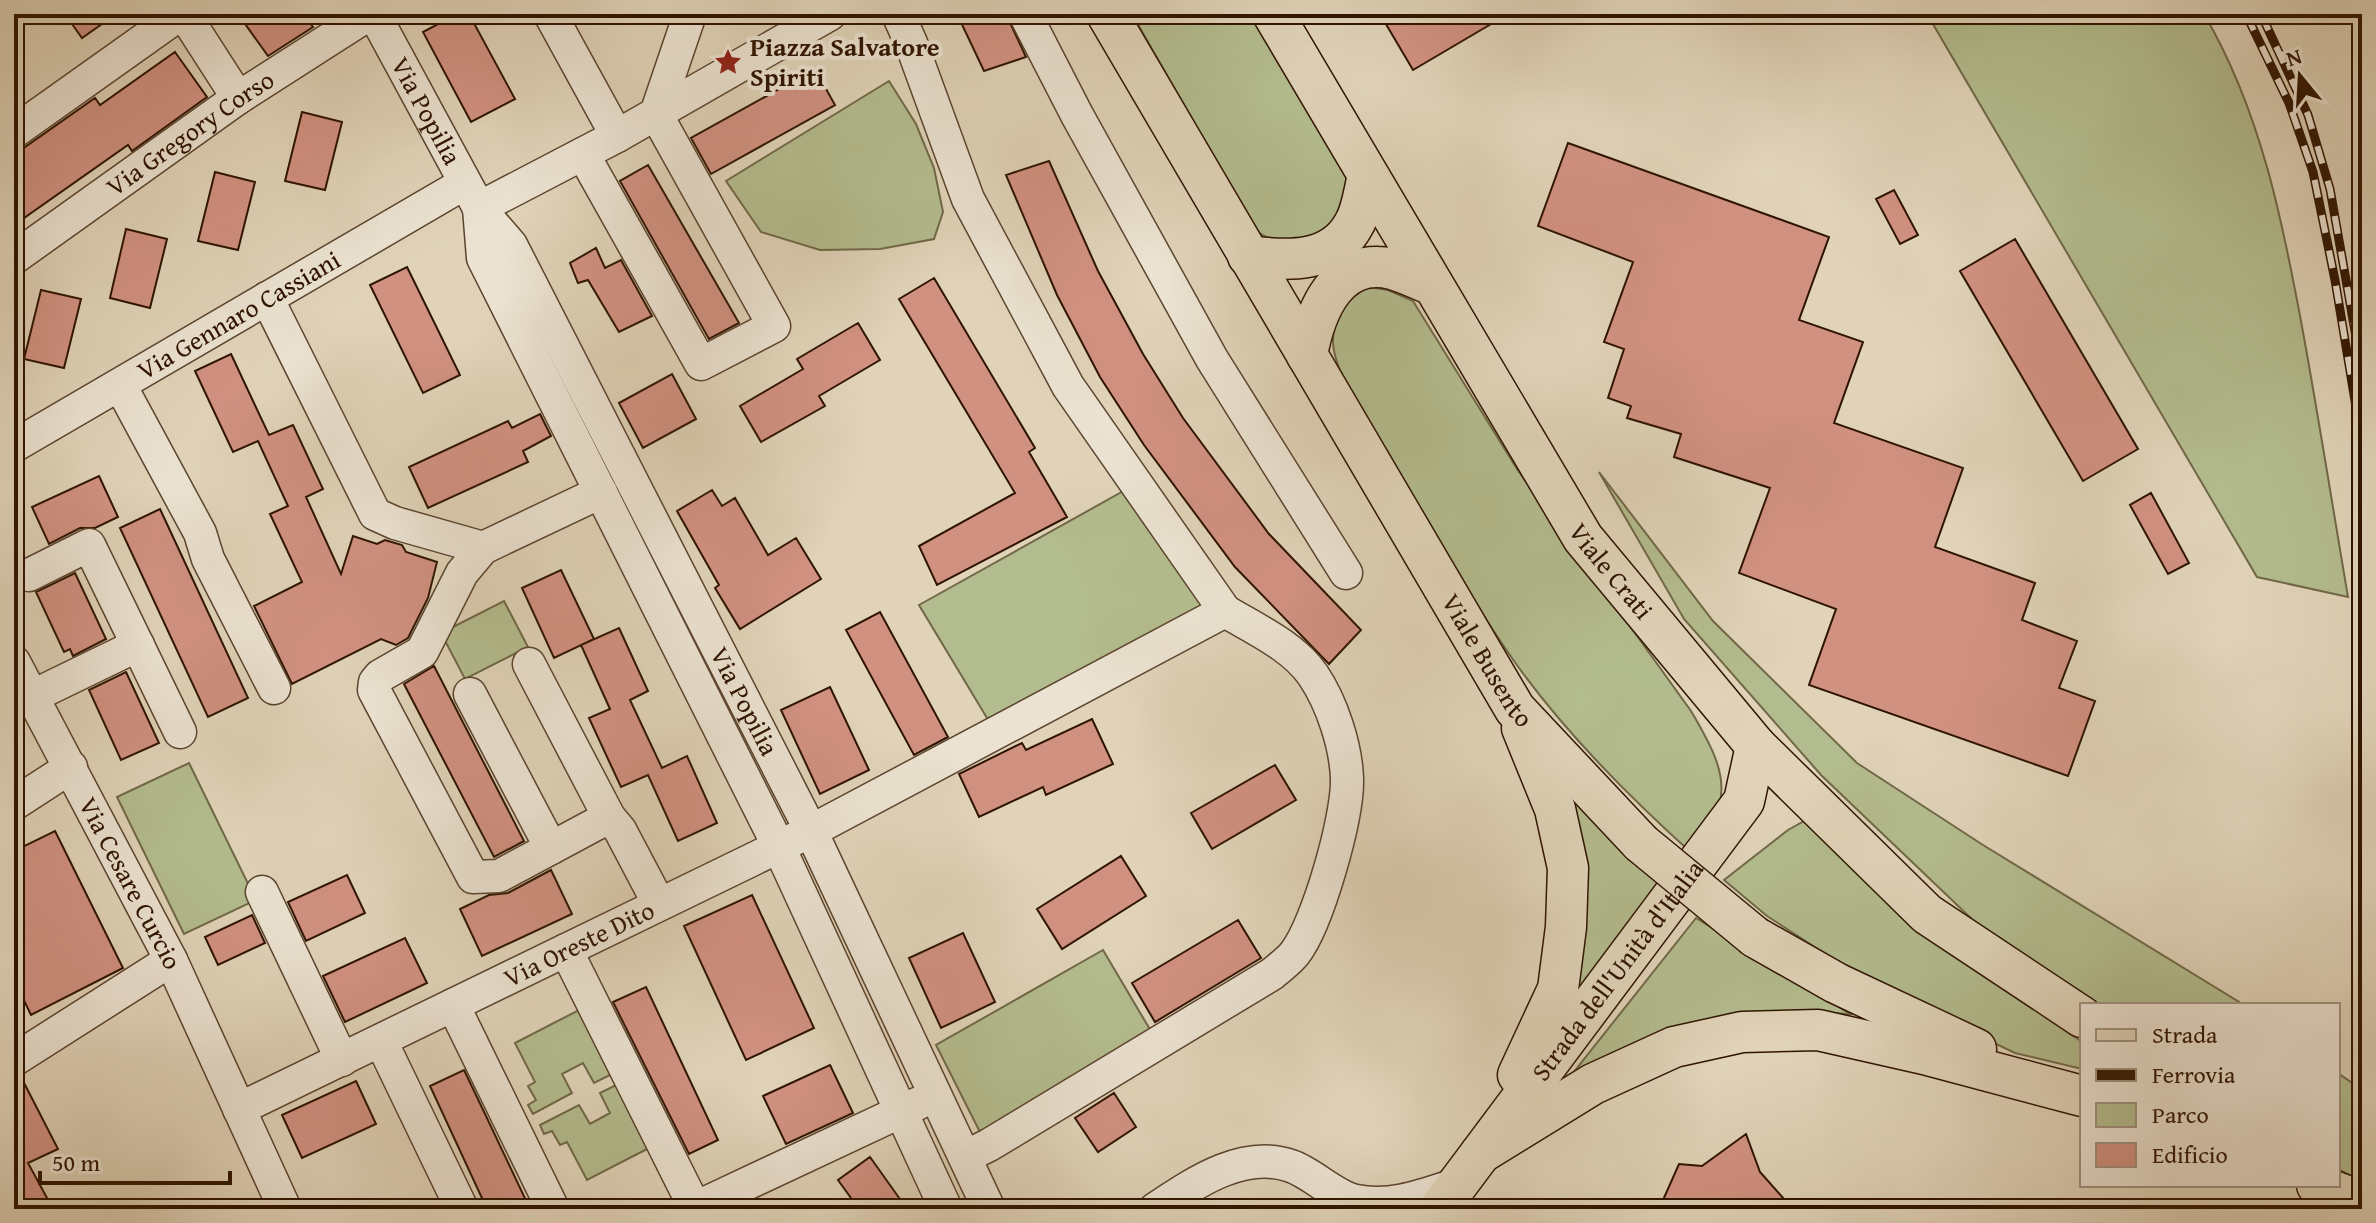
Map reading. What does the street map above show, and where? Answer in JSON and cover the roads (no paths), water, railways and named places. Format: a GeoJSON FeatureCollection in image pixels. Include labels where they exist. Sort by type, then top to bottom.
{"type":"FeatureCollection","features":[{"type":"Feature","properties":{"kind":"main road","name":"Viale Busento"},"geometry":{"type":"LineString","coordinates":[[1107,14],[1515,709],[1641,843],[1755,937],[1836,983],[2080,1095]]}},
{"type":"Feature","properties":{"kind":"main road","name":"Viale Crati"},"geometry":{"type":"LineString","coordinates":[[1273,14],[1583,538],[1756,746],[1927,914],[2080,1016]]}},
{"type":"Feature","properties":{"kind":"main road"},"geometry":{"type":"LineString","coordinates":[[1248,256],[1285,261],[1313,257],[1339,244],[1355,224],[1368,176]]}},
{"type":"Feature","properties":{"kind":"main road"},"geometry":{"type":"LineString","coordinates":[[1307,355],[1312,325],[1321,303],[1348,276],[1366,269],[1389,268],[1433,285]]}},
{"type":"Feature","properties":{"kind":"main road"},"geometry":{"type":"LineString","coordinates":[[1481,1153],[1558,989],[1566,927],[1568,868],[1555,809],[1515,709]]}},
{"type":"Feature","properties":{"kind":"main road","name":"Strada dell'Unità d'Italia"},"geometry":{"type":"LineString","coordinates":[[1450,1201],[1481,1153],[1744,801],[1756,746]]}},
{"type":"Feature","properties":{"kind":"main road"},"geometry":{"type":"LineString","coordinates":[[1481,1153],[1593,1084],[1674,1047],[1742,1032],[1818,1030],[1924,1054],[2080,1095]]}},
{"type":"Feature","properties":{"kind":"main road"},"geometry":{"type":"LineString","coordinates":[[2323,1187],[2350,1196]]}},
{"type":"Feature","properties":{"kind":"street"},"geometry":{"type":"LineString","coordinates":[[14,132],[182,14],[238,98]]}},
{"type":"Feature","properties":{"kind":"street","name":"Via Gregory Corso"},"geometry":{"type":"LineString","coordinates":[[14,258],[238,98],[371,14]]}},
{"type":"Feature","properties":{"kind":"street","name":"Via Popilia"},"geometry":{"type":"LineString","coordinates":[[371,14],[472,196],[511,245],[811,831],[989,1209]]}},
{"type":"Feature","properties":{"kind":"street"},"geometry":{"type":"LineString","coordinates":[[550,14],[617,136]]}},
{"type":"Feature","properties":{"kind":"street"},"geometry":{"type":"LineString","coordinates":[[583,154],[701,364],[774,326],[656,114],[690,14]]}},
{"type":"Feature","properties":{"kind":"street"},"geometry":{"type":"LineString","coordinates":[[472,196],[583,154],[830,14]]}},
{"type":"Feature","properties":{"kind":"street"},"geometry":{"type":"LineString","coordinates":[[898,14],[968,199],[1068,386],[1225,611],[1301,660],[1324,693],[1347,779],[1324,889],[1310,928],[1294,954],[1272,974],[965,1157]]}},
{"type":"Feature","properties":{"kind":"street"},"geometry":{"type":"LineString","coordinates":[[1025,14],[1077,115],[1212,359],[1346,573]]}},
{"type":"Feature","properties":{"kind":"street","name":"Via Popilia"},"geometry":{"type":"LineString","coordinates":[[472,196],[483,258],[779,847],[946,1209]]}},
{"type":"Feature","properties":{"kind":"street","name":"Via Gennaro Cassiani"},"geometry":{"type":"LineString","coordinates":[[14,446],[267,298],[472,196]]}},
{"type":"Feature","properties":{"kind":"street"},"geometry":{"type":"LineString","coordinates":[[267,298],[375,514],[395,523],[483,548]]}},
{"type":"Feature","properties":{"kind":"street"},"geometry":{"type":"LineString","coordinates":[[120,385],[200,533],[208,559],[274,688]]}},
{"type":"Feature","properties":{"kind":"street"},"geometry":{"type":"LineString","coordinates":[[601,492],[483,548],[462,573],[422,652],[380,676],[374,690],[473,877],[499,876],[609,817]]}},
{"type":"Feature","properties":{"kind":"street"},"geometry":{"type":"LineString","coordinates":[[29,575],[89,545],[180,732]]}},
{"type":"Feature","properties":{"kind":"street","name":"Via Oreste Dito"},"geometry":{"type":"LineString","coordinates":[[239,1109],[811,831],[1225,611]]}},
{"type":"Feature","properties":{"kind":"street"},"geometry":{"type":"LineString","coordinates":[[33,696],[138,645]]}},
{"type":"Feature","properties":{"kind":"street","name":"Via Cesare Curcio"},"geometry":{"type":"LineString","coordinates":[[14,662],[171,960],[285,1209]]}},
{"type":"Feature","properties":{"kind":"street"},"geometry":{"type":"LineString","coordinates":[[529,664],[609,817],[620,830],[659,904]]}},
{"type":"Feature","properties":{"kind":"street"},"geometry":{"type":"LineString","coordinates":[[470,694],[551,848]]}},
{"type":"Feature","properties":{"kind":"street"},"geometry":{"type":"LineString","coordinates":[[14,804],[71,767]]}},
{"type":"Feature","properties":{"kind":"street"},"geometry":{"type":"LineString","coordinates":[[262,892],[342,1060]]}},
{"type":"Feature","properties":{"kind":"street"},"geometry":{"type":"LineString","coordinates":[[566,950],[694,1209],[936,1095]]}},
{"type":"Feature","properties":{"kind":"street"},"geometry":{"type":"LineString","coordinates":[[14,1060],[171,960]]}},
{"type":"Feature","properties":{"kind":"street"},"geometry":{"type":"LineString","coordinates":[[453,1005],[553,1209]]}},
{"type":"Feature","properties":{"kind":"street"},"geometry":{"type":"LineString","coordinates":[[381,1041],[462,1209]]}},
{"type":"Feature","properties":{"kind":"street"},"geometry":{"type":"LineString","coordinates":[[1155,1209],[1204,1177],[1255,1162],[1290,1165],[1353,1201],[1392,1204],[1450,1201]]}},
{"type":"Feature","properties":{"kind":"street"},"geometry":{"type":"LineString","coordinates":[[1320,1181],[1345,1209]]}},
{"type":"Feature","properties":{"kind":"railway"},"geometry":{"type":"LineString","coordinates":[[2246,14],[2289,103],[2313,172],[2335,280],[2362,443]]}},
{"type":"Feature","properties":{"kind":"railway"},"geometry":{"type":"LineString","coordinates":[[2261,14],[2308,115],[2330,189],[2362,371]]}},
{"type":"Feature","properties":{"kind":"place","name":"Piazza Salvatore Spiriti"},"geometry":{"type":"Point","coordinates":[728,62]}}]}
